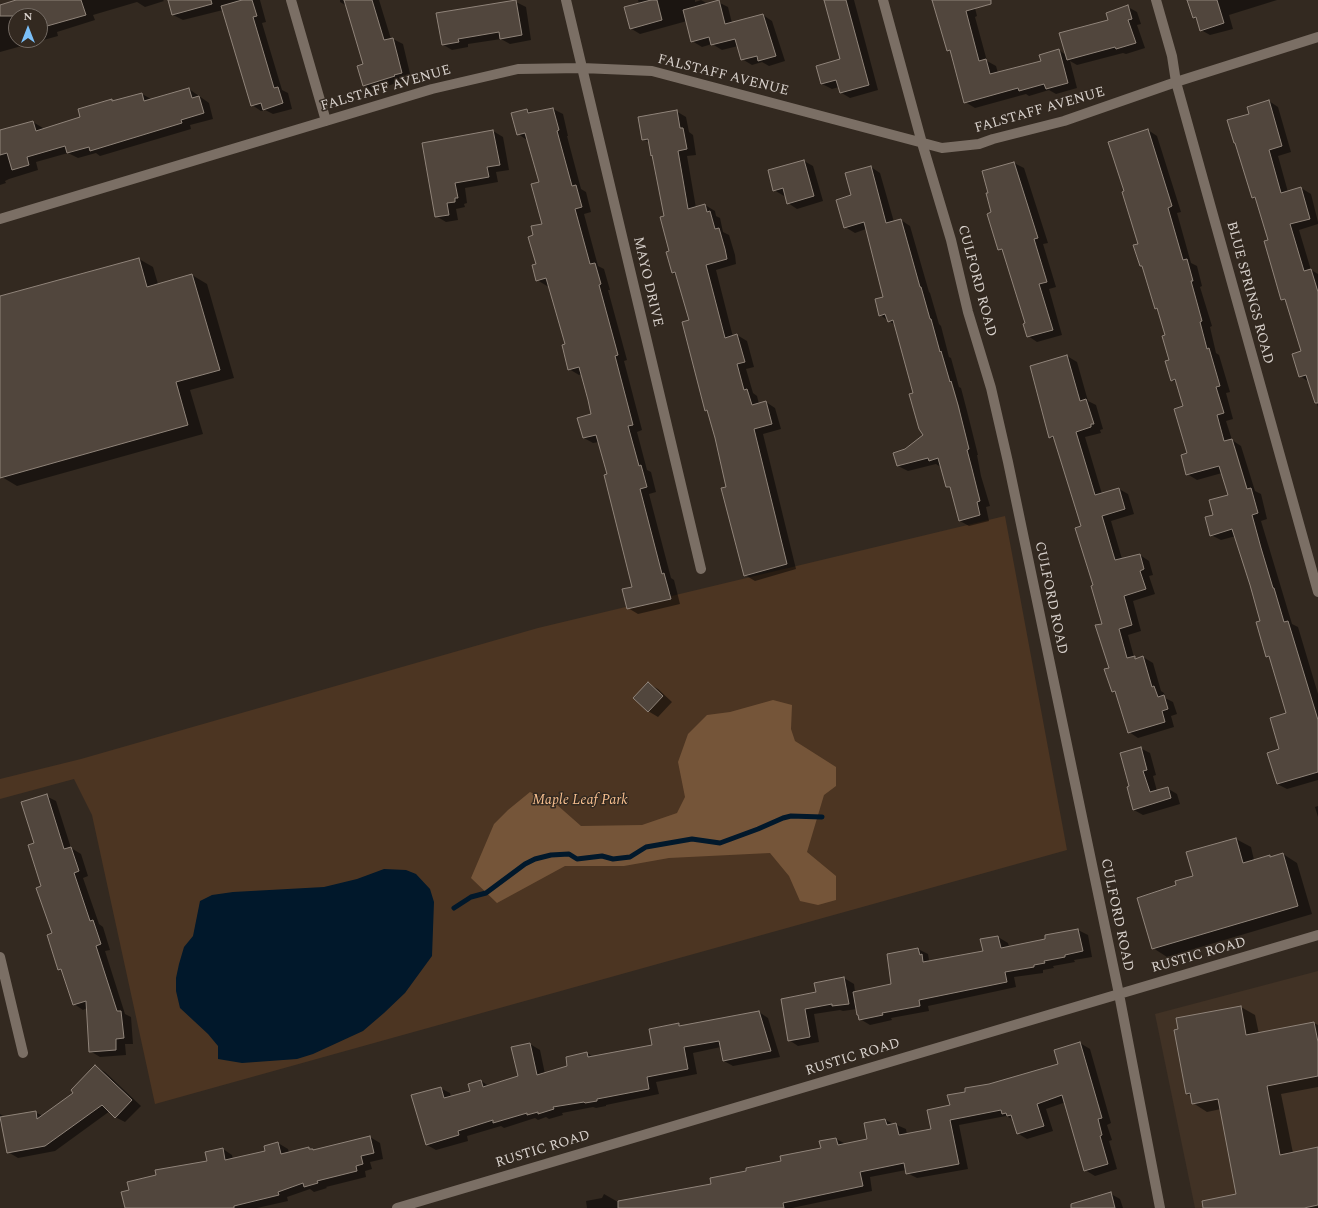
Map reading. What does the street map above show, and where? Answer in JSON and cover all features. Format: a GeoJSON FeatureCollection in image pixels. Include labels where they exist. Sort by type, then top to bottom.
{"type":"FeatureCollection","features":[{"type":"Feature","properties":{"kind":"street"},"geometry":{"type":"LineString","coordinates":[[291,0],[326,122]]}},
{"type":"Feature","properties":{"kind":"street","name":"MAYO DRIVE"},"geometry":{"type":"LineString","coordinates":[[566,0],[701,569]]}},
{"type":"Feature","properties":{"kind":"street","name":"CULFORD ROAD"},"geometry":{"type":"LineString","coordinates":[[883,0],[922,143],[951,240],[968,312],[991,388],[1008,462],[1119,994],[1160,1208]]}},
{"type":"Feature","properties":{"kind":"street","name":"BLUE SPRINGS ROAD"},"geometry":{"type":"LineString","coordinates":[[1156,0],[1172,56],[1176,82],[1316,580],[1318,592]]}},
{"type":"Feature","properties":{"kind":"street","name":"FALSTAFF AVENUE"},"geometry":{"type":"LineString","coordinates":[[0,219],[432,89],[518,69],[582,68],[652,71],[942,148],[979,144],[992,139],[1064,122],[1176,82],[1318,37]]}},
{"type":"Feature","properties":{"kind":"street","name":"RUSTIC ROAD"},"geometry":{"type":"LineString","coordinates":[[397,1208],[1318,935]]}},
{"type":"Feature","properties":{"kind":"street"},"geometry":{"type":"LineString","coordinates":[[0,957],[23,1053]]}},
{"type":"Feature","properties":{"kind":"shaded area"},"geometry":{"type":"Polygon","coordinates":[[[773,700],[792,705],[791,729],[795,741],[836,767],[836,786],[824,795],[807,852],[836,876],[836,900],[818,905],[800,901],[789,876],[770,853],[669,858],[624,866],[565,866],[497,903],[471,878],[494,824],[530,792],[556,804],[581,826],[642,825],[677,813],[685,797],[678,762],[688,734],[707,715],[730,712],[773,700]]]}},
{"type":"Feature","properties":{"kind":"shaded area"},"geometry":{"type":"Polygon","coordinates":[[[1318,971],[1318,1208],[1195,1208],[1155,1014],[1318,971]]]}},
{"type":"Feature","properties":{"kind":"green space","name":"Maple Leaf Park"},"geometry":{"type":"Polygon","coordinates":[[[1005,516],[1067,850],[155,1104],[92,815],[74,779],[0,799],[0,779],[81,759],[538,628],[1005,516]]]}},
{"type":"Feature","properties":{"kind":"water"},"geometry":{"type":"Polygon","coordinates":[[[384,869],[406,870],[416,874],[430,889],[434,902],[432,956],[405,993],[363,1031],[313,1054],[297,1059],[242,1063],[218,1059],[218,1046],[208,1034],[180,1008],[176,991],[176,978],[179,964],[184,947],[193,936],[200,901],[212,895],[233,892],[324,887],[357,879],[384,869]]]}},
{"type":"Feature","properties":{"kind":"building"},"geometry":{"type":"Polygon","coordinates":[[[16,0],[81,0],[86,15],[48,26],[48,8],[8,8],[8,16],[0,16],[0,5],[16,0]]]}},
{"type":"Feature","properties":{"kind":"building"},"geometry":{"type":"Polygon","coordinates":[[[168,0],[211,0],[212,4],[172,15],[168,0]]]}},
{"type":"Feature","properties":{"kind":"building"},"geometry":{"type":"Polygon","coordinates":[[[242,0],[252,0],[257,16],[253,17],[274,88],[278,87],[283,103],[263,110],[261,103],[251,106],[221,6],[242,0]]]}},
{"type":"Feature","properties":{"kind":"building"},"geometry":{"type":"Polygon","coordinates":[[[344,0],[372,0],[384,40],[393,38],[402,73],[363,86],[357,66],[363,64],[344,0]]]}},
{"type":"Feature","properties":{"kind":"building"},"geometry":{"type":"Polygon","coordinates":[[[516,0],[522,35],[500,39],[499,32],[458,39],[459,42],[442,45],[436,13],[516,0]]]}},
{"type":"Feature","properties":{"kind":"building"},"geometry":{"type":"Polygon","coordinates":[[[651,0],[657,0],[662,20],[630,29],[624,7],[651,0]]]}},
{"type":"Feature","properties":{"kind":"building"},"geometry":{"type":"Polygon","coordinates":[[[719,0],[725,24],[763,14],[776,56],[758,61],[757,56],[741,60],[735,39],[711,45],[709,37],[691,42],[683,10],[719,0]]]}},
{"type":"Feature","properties":{"kind":"building"},"geometry":{"type":"Polygon","coordinates":[[[824,0],[846,0],[869,85],[840,93],[836,80],[821,84],[816,66],[840,59],[824,0]]]}},
{"type":"Feature","properties":{"kind":"building"},"geometry":{"type":"Polygon","coordinates":[[[932,0],[991,0],[991,4],[966,11],[979,61],[986,59],[990,74],[1041,61],[1039,55],[1059,49],[1068,83],[1046,89],[1044,84],[1019,91],[1018,88],[964,103],[950,50],[947,51],[932,0]]]}},
{"type":"Feature","properties":{"kind":"building"},"geometry":{"type":"Polygon","coordinates":[[[1187,0],[1217,0],[1224,23],[1200,31],[1196,17],[1193,18],[1187,0]]]}},
{"type":"Feature","properties":{"kind":"building"},"geometry":{"type":"Polygon","coordinates":[[[1128,5],[1132,19],[1128,20],[1136,43],[1067,60],[1059,33],[1108,20],[1106,13],[1128,5]]]}},
{"type":"Feature","properties":{"kind":"building"},"geometry":{"type":"Polygon","coordinates":[[[189,88],[192,98],[199,96],[204,113],[181,120],[182,123],[90,151],[89,147],[67,153],[65,146],[27,157],[29,165],[12,170],[7,153],[0,155],[0,130],[33,121],[36,131],[80,117],[78,109],[112,99],[112,101],[142,93],[144,101],[189,88]]]}},
{"type":"Feature","properties":{"kind":"building"},"geometry":{"type":"Polygon","coordinates":[[[1269,100],[1282,146],[1269,150],[1281,193],[1301,187],[1310,219],[1290,224],[1304,271],[1311,269],[1318,292],[1318,403],[1315,403],[1306,375],[1299,377],[1292,354],[1301,351],[1285,299],[1281,300],[1264,241],[1268,240],[1255,197],[1252,198],[1227,120],[1249,114],[1247,107],[1269,100]]]}},
{"type":"Feature","properties":{"kind":"building"},"geometry":{"type":"Polygon","coordinates":[[[553,108],[559,130],[557,131],[572,186],[576,185],[582,207],[575,209],[590,264],[595,263],[601,284],[599,285],[618,355],[615,356],[633,425],[628,426],[639,466],[641,465],[647,487],[640,489],[662,574],[664,573],[671,599],[627,609],[622,589],[632,587],[604,475],[607,474],[596,435],[583,438],[577,418],[591,414],[579,367],[568,370],[562,345],[565,344],[546,278],[536,281],[532,265],[536,264],[528,237],[533,235],[531,226],[542,224],[531,184],[539,182],[525,133],[517,135],[511,113],[527,109],[528,113],[553,108]]]}},
{"type":"Feature","properties":{"kind":"building"},"geometry":{"type":"Polygon","coordinates":[[[677,110],[680,128],[683,128],[687,149],[678,151],[688,209],[705,204],[707,212],[710,211],[715,229],[719,228],[725,249],[727,259],[706,265],[725,338],[737,334],[745,362],[737,364],[744,390],[747,389],[752,405],[766,401],[772,424],[754,429],[787,564],[744,576],[721,488],[726,487],[715,438],[707,410],[705,411],[682,322],[689,320],[675,272],[672,273],[666,252],[669,251],[660,217],[664,216],[652,155],[651,156],[648,139],[642,140],[638,117],[677,110]]]}},
{"type":"Feature","properties":{"kind":"building"},"geometry":{"type":"Polygon","coordinates":[[[1148,129],[1172,206],[1168,208],[1183,260],[1187,259],[1193,281],[1191,281],[1202,321],[1200,322],[1207,349],[1209,348],[1220,386],[1216,387],[1224,413],[1217,415],[1224,441],[1232,439],[1247,489],[1251,488],[1258,513],[1252,515],[1261,548],[1284,622],[1288,621],[1318,720],[1318,772],[1277,784],[1267,753],[1279,749],[1270,718],[1286,713],[1269,656],[1266,657],[1256,622],[1260,621],[1232,529],[1210,536],[1205,517],[1213,515],[1209,500],[1228,495],[1219,466],[1186,475],[1181,455],[1187,453],[1174,409],[1183,406],[1175,379],[1171,381],[1165,361],[1169,360],[1162,336],[1165,335],[1157,308],[1155,309],[1142,266],[1140,266],[1133,245],[1138,244],[1122,192],[1124,191],[1108,142],[1148,129]]]}},
{"type":"Feature","properties":{"kind":"building"},"geometry":{"type":"Polygon","coordinates":[[[493,130],[500,165],[487,167],[489,177],[455,183],[458,198],[455,198],[455,202],[447,203],[449,215],[435,217],[422,143],[493,130]]]}},
{"type":"Feature","properties":{"kind":"building"},"geometry":{"type":"Polygon","coordinates":[[[804,160],[814,196],[787,204],[783,188],[773,191],[768,170],[804,160]]]}},
{"type":"Feature","properties":{"kind":"building"},"geometry":{"type":"Polygon","coordinates":[[[1014,162],[1038,238],[1034,239],[1047,282],[1039,284],[1053,330],[1027,337],[1023,324],[1025,323],[1002,249],[998,250],[987,214],[991,212],[982,171],[1014,162]]]}},
{"type":"Feature","properties":{"kind":"building"},"geometry":{"type":"Polygon","coordinates":[[[871,166],[886,223],[901,219],[940,352],[941,351],[950,382],[951,381],[969,449],[967,450],[980,501],[977,502],[980,515],[959,521],[950,487],[946,487],[938,458],[929,461],[928,458],[897,466],[893,453],[905,449],[923,435],[919,429],[909,394],[913,393],[893,320],[888,322],[885,314],[879,316],[875,299],[883,297],[864,222],[844,228],[836,200],[851,195],[845,173],[871,166]]]}},
{"type":"Feature","properties":{"kind":"building"},"geometry":{"type":"Polygon","coordinates":[[[139,258],[147,287],[192,274],[220,370],[176,382],[188,425],[0,478],[0,296],[139,258]]]}},
{"type":"Feature","properties":{"kind":"building"},"geometry":{"type":"Polygon","coordinates":[[[1067,355],[1080,401],[1086,399],[1094,424],[1091,424],[1091,427],[1076,432],[1095,495],[1119,488],[1125,509],[1102,516],[1115,560],[1140,554],[1144,569],[1140,571],[1146,589],[1124,596],[1132,625],[1119,629],[1127,658],[1135,656],[1135,659],[1143,656],[1152,687],[1154,686],[1158,697],[1164,695],[1168,709],[1162,711],[1165,722],[1128,733],[1115,691],[1112,692],[1104,669],[1109,668],[1095,625],[1102,624],[1091,586],[1093,585],[1075,528],[1081,526],[1053,436],[1049,438],[1030,366],[1067,355]]]}},
{"type":"Feature","properties":{"kind":"building"},"geometry":{"type":"Polygon","coordinates":[[[648,682],[663,696],[648,712],[633,698],[648,682]]]}},
{"type":"Feature","properties":{"kind":"building"},"geometry":{"type":"Polygon","coordinates":[[[1141,747],[1147,770],[1143,771],[1150,792],[1168,787],[1171,798],[1133,810],[1127,787],[1129,786],[1120,753],[1141,747]]]}},
{"type":"Feature","properties":{"kind":"building"},"geometry":{"type":"Polygon","coordinates":[[[47,794],[64,849],[71,847],[79,871],[74,873],[90,921],[93,920],[101,944],[96,946],[117,1011],[121,1011],[124,1038],[116,1039],[116,1050],[89,1052],[86,1001],[73,1005],[61,969],[58,970],[47,935],[52,933],[36,888],[41,886],[28,845],[34,843],[21,802],[47,794]]]}},
{"type":"Feature","properties":{"kind":"building"},"geometry":{"type":"Polygon","coordinates":[[[1236,838],[1243,863],[1270,855],[1270,857],[1283,853],[1298,906],[1152,949],[1137,898],[1176,885],[1175,881],[1193,876],[1186,852],[1236,838]]]}},
{"type":"Feature","properties":{"kind":"building"},"geometry":{"type":"Polygon","coordinates":[[[1078,929],[1083,951],[1065,955],[1065,957],[1044,961],[1045,963],[1034,965],[1034,967],[1005,972],[1007,982],[919,1000],[920,1006],[882,1013],[883,1015],[859,1020],[853,992],[891,984],[887,954],[918,948],[920,955],[922,954],[923,962],[983,951],[980,939],[998,936],[1001,948],[1045,939],[1045,935],[1078,929]]]}},
{"type":"Feature","properties":{"kind":"building"},"geometry":{"type":"Polygon","coordinates":[[[844,977],[849,1004],[832,1006],[832,1004],[805,1009],[810,1037],[788,1041],[781,999],[816,992],[814,983],[844,977]]]}},
{"type":"Feature","properties":{"kind":"building"},"geometry":{"type":"Polygon","coordinates":[[[1241,1006],[1246,1035],[1314,1022],[1318,1042],[1318,1076],[1267,1086],[1280,1155],[1318,1147],[1318,1205],[1304,1208],[1203,1208],[1202,1201],[1236,1194],[1218,1099],[1192,1104],[1190,1093],[1186,1094],[1174,1030],[1178,1029],[1176,1018],[1241,1006]]]}},
{"type":"Feature","properties":{"kind":"building"},"geometry":{"type":"Polygon","coordinates":[[[759,1011],[771,1051],[723,1061],[719,1041],[684,1047],[688,1069],[647,1077],[649,1089],[597,1099],[597,1101],[553,1107],[554,1109],[538,1114],[538,1112],[527,1115],[527,1113],[493,1123],[493,1120],[458,1131],[459,1135],[426,1145],[411,1095],[441,1087],[444,1098],[470,1091],[468,1084],[481,1080],[483,1087],[518,1076],[511,1047],[530,1043],[537,1075],[567,1066],[566,1057],[587,1052],[588,1057],[652,1045],[649,1029],[679,1023],[679,1026],[759,1011]]]}},
{"type":"Feature","properties":{"kind":"building"},"geometry":{"type":"Polygon","coordinates":[[[1080,1042],[1102,1118],[1098,1119],[1102,1135],[1100,1136],[1108,1164],[1084,1171],[1062,1095],[1037,1104],[1044,1126],[1017,1134],[1011,1115],[1007,1116],[1006,1113],[1002,1114],[1001,1110],[950,1120],[959,1164],[906,1174],[904,1163],[860,1172],[863,1186],[783,1203],[784,1208],[618,1208],[618,1201],[711,1184],[710,1178],[746,1171],[746,1168],[781,1161],[780,1156],[821,1148],[819,1141],[836,1138],[838,1145],[867,1139],[864,1123],[885,1119],[887,1125],[896,1123],[899,1135],[931,1129],[927,1110],[950,1105],[947,1095],[965,1092],[965,1088],[989,1084],[1058,1064],[1054,1050],[1080,1042]]]}},
{"type":"Feature","properties":{"kind":"building"},"geometry":{"type":"Polygon","coordinates":[[[95,1065],[132,1100],[115,1118],[102,1105],[45,1146],[7,1153],[0,1117],[36,1111],[37,1119],[73,1093],[71,1090],[95,1065]]]}},
{"type":"Feature","properties":{"kind":"building"},"geometry":{"type":"Polygon","coordinates":[[[370,1136],[374,1153],[361,1156],[363,1164],[356,1166],[357,1171],[317,1181],[318,1183],[304,1187],[303,1183],[278,1192],[279,1195],[234,1206],[234,1208],[125,1208],[121,1192],[129,1190],[127,1182],[156,1175],[155,1170],[207,1161],[205,1152],[223,1148],[225,1160],[265,1151],[264,1146],[278,1142],[281,1154],[309,1147],[309,1149],[313,1150],[370,1136]]]}},
{"type":"Feature","properties":{"kind":"building"},"geometry":{"type":"Polygon","coordinates":[[[1111,1192],[1115,1208],[1071,1208],[1071,1204],[1111,1192]]]}},
{"type":"Feature","properties":{"kind":"waterway"},"geometry":{"type":"LineString","coordinates":[[454,908],[471,897],[486,893],[525,864],[535,859],[551,855],[569,854],[577,859],[602,856],[613,859],[630,857],[646,847],[692,839],[720,843],[791,816],[822,817]]}}]}
